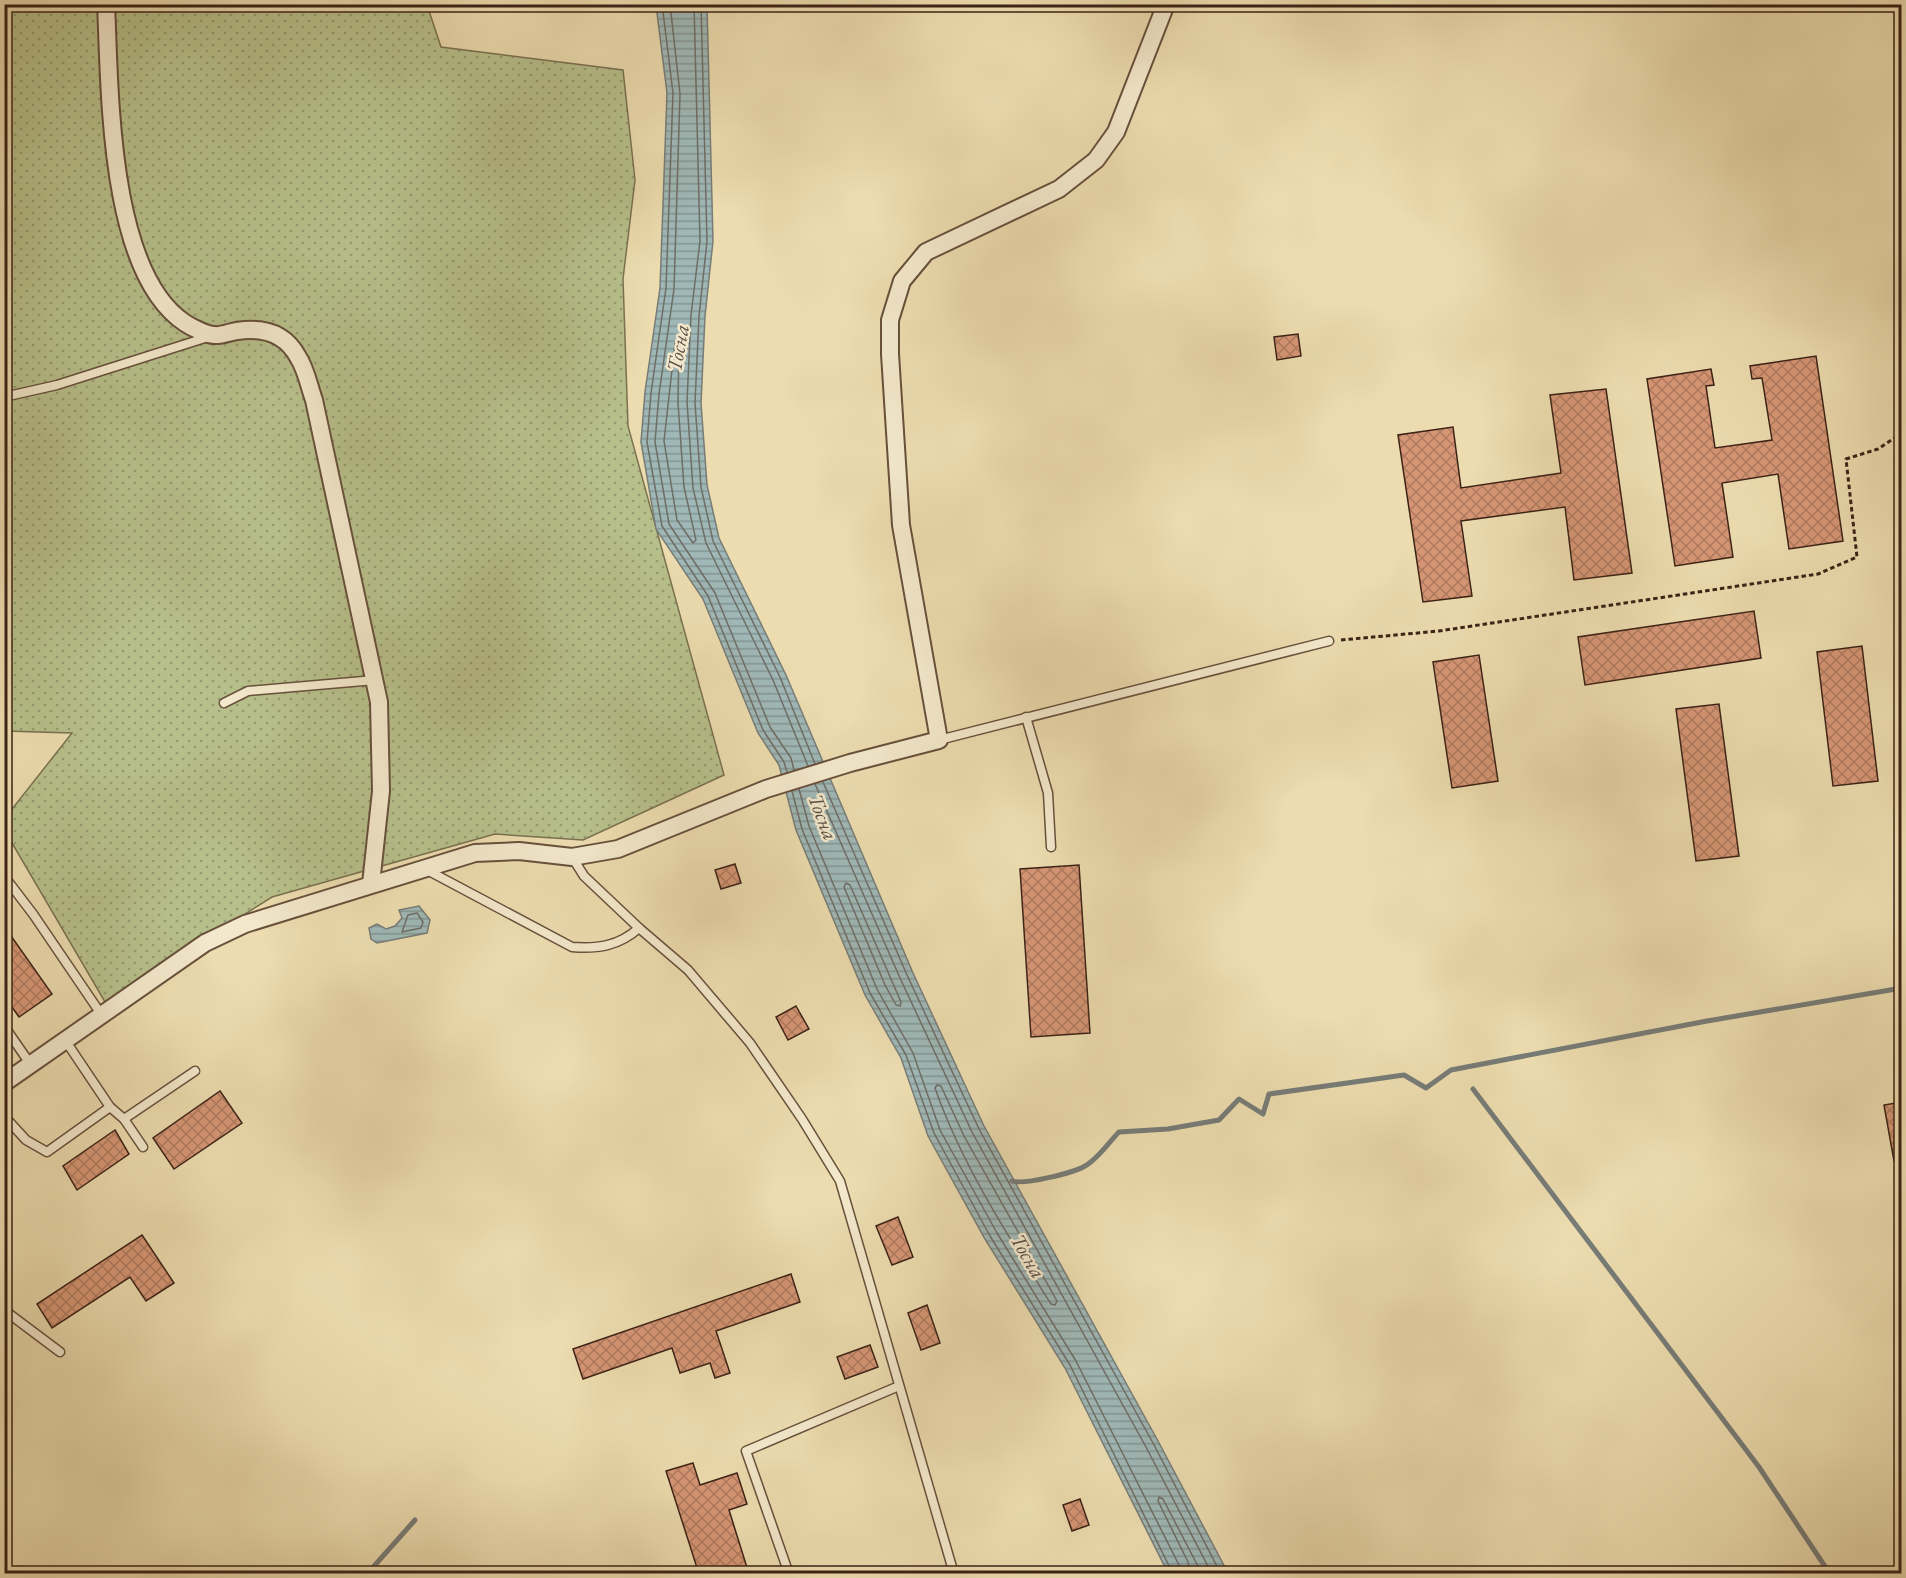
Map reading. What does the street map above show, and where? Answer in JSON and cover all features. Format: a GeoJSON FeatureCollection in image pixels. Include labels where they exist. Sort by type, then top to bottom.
{"type":"FeatureCollection","features":[{"type":"Feature","properties":{"kind":"street"},"geometry":{"type":"LineString","coordinates":[[106,4],[113,126],[126,225],[134,251],[146,275],[165,303],[184,323],[214,335],[241,330],[267,330],[286,339],[300,358],[314,400],[375,680],[381,724],[381,780],[371,884]]}},
{"type":"Feature","properties":{"kind":"street"},"geometry":{"type":"LineString","coordinates":[[4,1083],[206,943],[245,924],[422,868],[475,854],[519,850],[572,857],[618,849],[766,789],[850,763],[939,740],[901,525],[890,354],[890,320],[902,281],[926,252],[1059,189],[1096,160],[1116,132],[1166,4]]}},
{"type":"Feature","properties":{"kind":"lane"},"geometry":{"type":"LineString","coordinates":[[4,397],[57,385],[214,335]]}},
{"type":"Feature","properties":{"kind":"lane"},"geometry":{"type":"LineString","coordinates":[[939,740],[1329,641]]}},
{"type":"Feature","properties":{"kind":"lane"},"geometry":{"type":"LineString","coordinates":[[224,703],[248,692],[375,680]]}},
{"type":"Feature","properties":{"kind":"lane"},"geometry":{"type":"LineString","coordinates":[[1026,717],[1048,793],[1052,847]]}},
{"type":"Feature","properties":{"kind":"lane"},"geometry":{"type":"LineString","coordinates":[[572,857],[585,876],[639,928],[688,970],[750,1043],[802,1119],[840,1181],[954,1574]]}},
{"type":"Feature","properties":{"kind":"lane"},"geometry":{"type":"LineString","coordinates":[[422,868],[572,947],[599,949],[628,938],[639,928]]}},
{"type":"Feature","properties":{"kind":"lane"},"geometry":{"type":"LineString","coordinates":[[4,876],[33,914],[101,1014]]}},
{"type":"Feature","properties":{"kind":"lane"},"geometry":{"type":"LineString","coordinates":[[4,1026],[31,1065]]}},
{"type":"Feature","properties":{"kind":"lane"},"geometry":{"type":"LineString","coordinates":[[65,1041],[110,1107],[124,1119],[143,1146]]}},
{"type":"Feature","properties":{"kind":"lane"},"geometry":{"type":"LineString","coordinates":[[124,1119],[195,1071]]}},
{"type":"Feature","properties":{"kind":"lane"},"geometry":{"type":"LineString","coordinates":[[4,1116],[26,1140],[47,1152],[110,1107]]}},
{"type":"Feature","properties":{"kind":"lane"},"geometry":{"type":"LineString","coordinates":[[4,1310],[60,1352]]}},
{"type":"Feature","properties":{"kind":"lane"},"geometry":{"type":"LineString","coordinates":[[789,1574],[746,1451],[899,1386]]}},
{"type":"Feature","properties":{"kind":"path"},"geometry":{"type":"LineString","coordinates":[[1329,641],[1439,631],[1818,574],[1857,557],[1846,459],[1878,449],[1902,433]]}},
{"type":"Feature","properties":{"kind":"green space"},"geometry":{"type":"Polygon","coordinates":[[[5,5],[427,5],[441,47],[623,70],[635,180],[623,279],[628,426],[724,775],[583,840],[495,834],[272,897],[105,1002],[5,831],[5,818],[72,733],[5,731],[5,5]]]}},
{"type":"Feature","properties":{"kind":"water","name":"Тосна"},"geometry":{"type":"Polygon","coordinates":[[[656,5],[707,5],[713,241],[705,316],[701,403],[707,485],[719,538],[786,675],[913,973],[984,1126],[1158,1441],[1228,1573],[1168,1573],[1065,1368],[985,1239],[928,1136],[901,1058],[865,995],[796,830],[779,765],[758,733],[703,599],[656,529],[641,442],[645,392],[660,288],[667,93],[656,5]]]}},
{"type":"Feature","properties":{"kind":"water"},"geometry":{"type":"Polygon","coordinates":[[[419,906],[430,920],[427,933],[377,943],[371,939],[369,928],[377,924],[386,929],[395,926],[402,918],[399,910],[419,906]]]}},
{"type":"Feature","properties":{"kind":"building"},"geometry":{"type":"Polygon","coordinates":[[[1298,334],[1301,356],[1277,360],[1274,337],[1298,334]]]}},
{"type":"Feature","properties":{"kind":"building"},"geometry":{"type":"Polygon","coordinates":[[[1816,356],[1843,541],[1789,549],[1778,474],[1722,483],[1733,557],[1675,566],[1647,379],[1711,369],[1714,385],[1706,386],[1715,448],[1772,440],[1762,378],[1752,379],[1750,366],[1816,356]]]}},
{"type":"Feature","properties":{"kind":"building"},"geometry":{"type":"Polygon","coordinates":[[[1606,389],[1632,573],[1574,580],[1565,507],[1461,521],[1472,596],[1423,602],[1398,435],[1453,427],[1461,488],[1561,473],[1550,395],[1606,389]]]}},
{"type":"Feature","properties":{"kind":"building"},"geometry":{"type":"Polygon","coordinates":[[[1754,611],[1761,658],[1585,685],[1578,637],[1754,611]]]}},
{"type":"Feature","properties":{"kind":"building"},"geometry":{"type":"Polygon","coordinates":[[[1862,646],[1878,781],[1833,786],[1817,652],[1862,646]]]}},
{"type":"Feature","properties":{"kind":"building"},"geometry":{"type":"Polygon","coordinates":[[[1479,655],[1498,781],[1452,788],[1433,662],[1479,655]]]}},
{"type":"Feature","properties":{"kind":"building"},"geometry":{"type":"Polygon","coordinates":[[[1719,704],[1739,856],[1696,861],[1676,709],[1719,704]]]}},
{"type":"Feature","properties":{"kind":"building"},"geometry":{"type":"Polygon","coordinates":[[[735,864],[741,883],[721,889],[715,870],[735,864]]]}},
{"type":"Feature","properties":{"kind":"building"},"geometry":{"type":"Polygon","coordinates":[[[1079,865],[1090,1033],[1031,1037],[1020,869],[1079,865]]]}},
{"type":"Feature","properties":{"kind":"building"},"geometry":{"type":"Polygon","coordinates":[[[4,926],[52,994],[19,1017],[4,996],[4,926]]]}},
{"type":"Feature","properties":{"kind":"building"},"geometry":{"type":"Polygon","coordinates":[[[796,1006],[809,1029],[788,1040],[776,1017],[796,1006]]]}},
{"type":"Feature","properties":{"kind":"building"},"geometry":{"type":"Polygon","coordinates":[[[220,1091],[242,1123],[174,1169],[153,1138],[220,1091]]]}},
{"type":"Feature","properties":{"kind":"building"},"geometry":{"type":"Polygon","coordinates":[[[1902,1102],[1902,1161],[1894,1161],[1884,1105],[1902,1102]]]}},
{"type":"Feature","properties":{"kind":"building"},"geometry":{"type":"Polygon","coordinates":[[[115,1130],[129,1154],[77,1190],[63,1166],[115,1130]]]}},
{"type":"Feature","properties":{"kind":"building"},"geometry":{"type":"Polygon","coordinates":[[[898,1217],[913,1257],[892,1265],[876,1226],[898,1217]]]}},
{"type":"Feature","properties":{"kind":"building"},"geometry":{"type":"Polygon","coordinates":[[[142,1235],[174,1283],[146,1301],[130,1277],[52,1328],[37,1304],[142,1235]]]}},
{"type":"Feature","properties":{"kind":"building"},"geometry":{"type":"Polygon","coordinates":[[[791,1274],[800,1302],[716,1331],[730,1373],[715,1378],[710,1363],[680,1373],[672,1348],[583,1379],[573,1349],[791,1274]]]}},
{"type":"Feature","properties":{"kind":"building"},"geometry":{"type":"Polygon","coordinates":[[[927,1305],[940,1343],[921,1350],[908,1313],[927,1305]]]}},
{"type":"Feature","properties":{"kind":"building"},"geometry":{"type":"Polygon","coordinates":[[[870,1345],[878,1367],[845,1379],[837,1357],[870,1345]]]}},
{"type":"Feature","properties":{"kind":"building"},"geometry":{"type":"Polygon","coordinates":[[[693,1463],[700,1485],[737,1473],[747,1504],[729,1510],[749,1574],[699,1574],[666,1471],[693,1463]]]}},
{"type":"Feature","properties":{"kind":"building"},"geometry":{"type":"Polygon","coordinates":[[[1080,1499],[1089,1525],[1072,1531],[1063,1505],[1080,1499]]]}},
{"type":"Feature","properties":{"kind":"waterway"},"geometry":{"type":"LineString","coordinates":[[1012,1181],[1037,1180],[1079,1169],[1094,1159],[1119,1132],[1168,1129],[1219,1120],[1239,1099],[1263,1114],[1269,1094],[1404,1075],[1426,1088],[1451,1070],[1707,1021],[1902,988]]}},
{"type":"Feature","properties":{"kind":"waterway"},"geometry":{"type":"LineString","coordinates":[[1473,1089],[1759,1467],[1830,1574]]}},
{"type":"Feature","properties":{"kind":"waterway"},"geometry":{"type":"LineString","coordinates":[[367,1574],[415,1520]]}}]}
